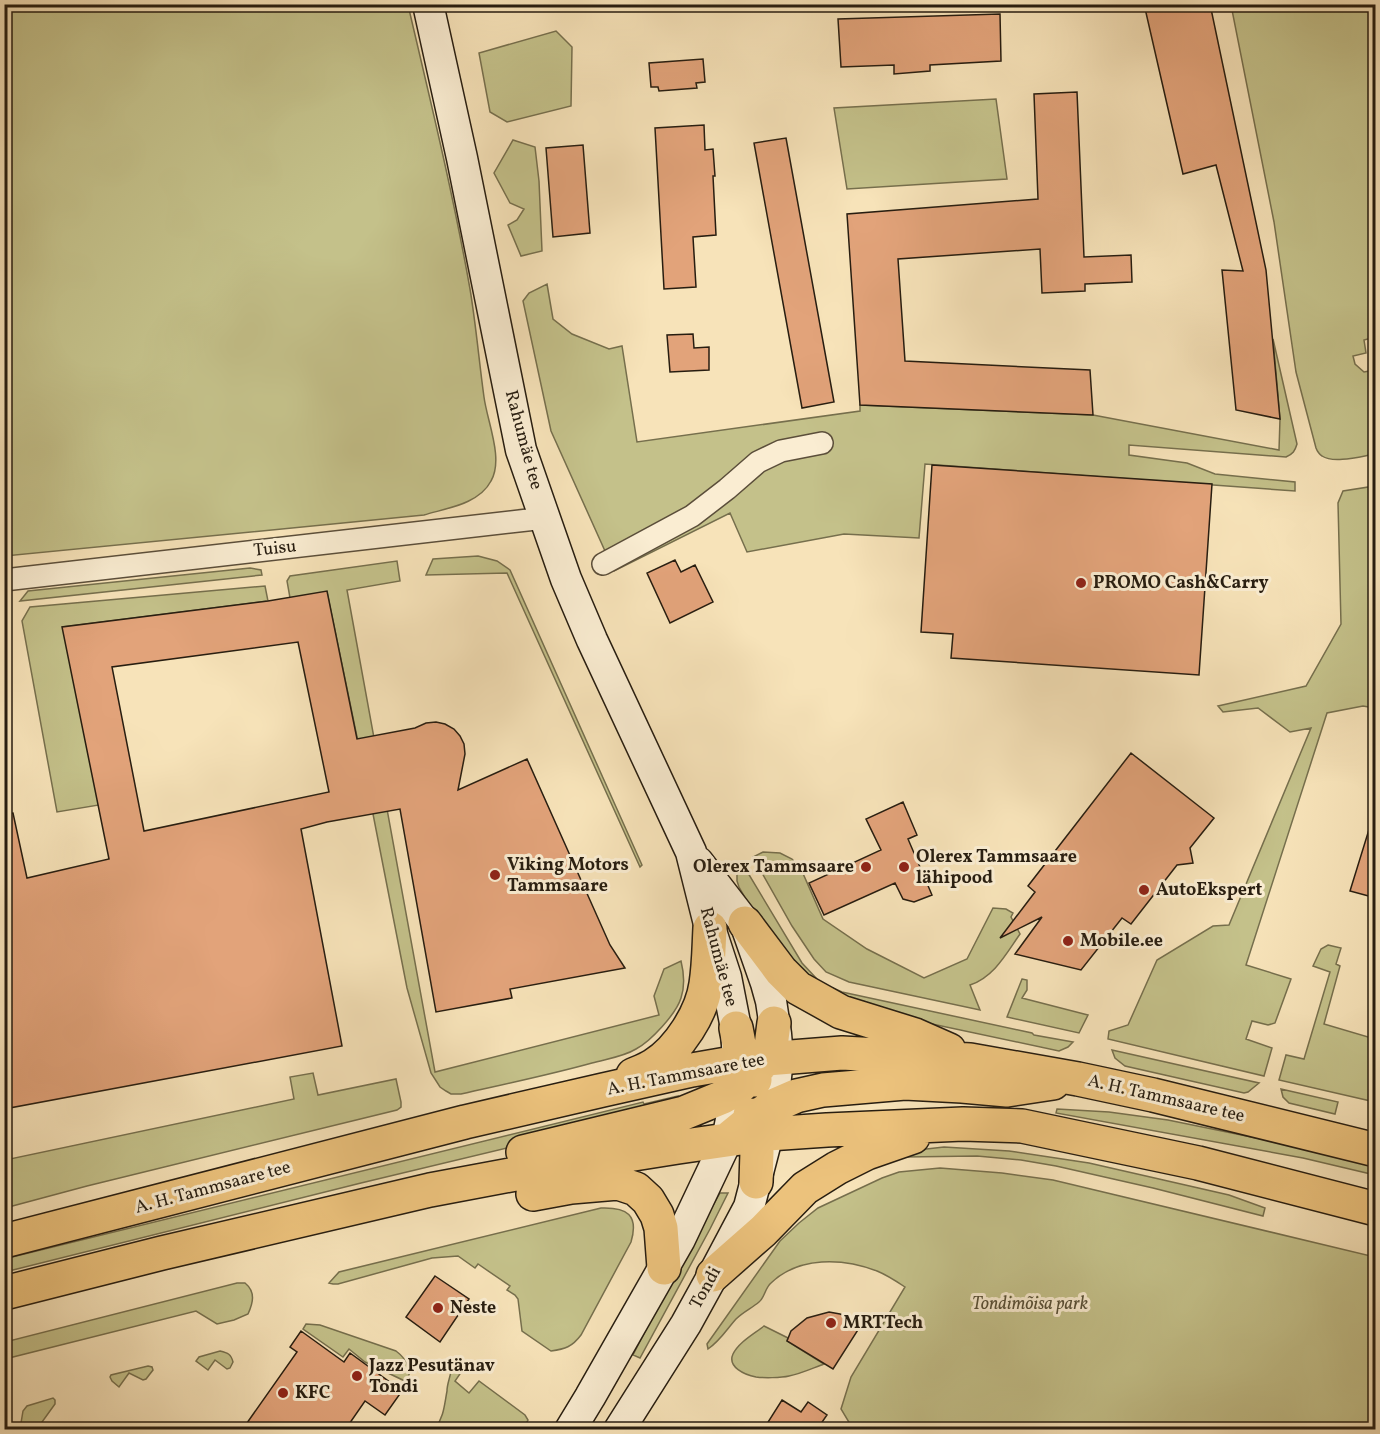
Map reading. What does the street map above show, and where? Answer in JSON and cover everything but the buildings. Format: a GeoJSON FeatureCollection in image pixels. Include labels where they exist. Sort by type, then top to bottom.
{"type":"FeatureCollection","features":[{"type":"Feature","properties":{"kind":"main road"},"geometry":{"type":"LineString","coordinates":[[745,923],[781,971],[798,988],[841,1012],[915,1035],[970,1060]]}},
{"type":"Feature","properties":{"kind":"main road"},"geometry":{"type":"LineString","coordinates":[[603,1090],[655,1065],[687,1030],[699,1010],[706,985],[710,928]]}},
{"type":"Feature","properties":{"kind":"main road"},"geometry":{"type":"LineString","coordinates":[[430,1190],[506,1156],[684,1113],[715,1101],[771,1046],[774,1023]]}},
{"type":"Feature","properties":{"kind":"main road"},"geometry":{"type":"LineString","coordinates":[[736,1028],[741,1053],[752,1067],[757,1152],[756,1182]]}},
{"type":"Feature","properties":{"kind":"main road","name":"A. H. Tammsaare tee"},"geometry":{"type":"LineString","coordinates":[[4,1241],[465,1122],[692,1070],[712,1072],[726,1079],[752,1067],[842,1053],[970,1060],[1078,1079],[1153,1095],[1376,1150]]}},
{"type":"Feature","properties":{"kind":"main road"},"geometry":{"type":"LineString","coordinates":[[755,1127],[796,1096],[823,1090],[905,1083],[1007,1090],[1078,1079]]}},
{"type":"Feature","properties":{"kind":"main road"},"geometry":{"type":"LineString","coordinates":[[4,1293],[430,1190],[755,1127],[796,1124],[827,1130],[963,1124],[1022,1126],[1198,1163],[1376,1209]]}},
{"type":"Feature","properties":{"kind":"main road"},"geometry":{"type":"LineString","coordinates":[[713,1275],[805,1188],[837,1168],[867,1152],[963,1124]]}},
{"type":"Feature","properties":{"kind":"main road"},"geometry":{"type":"LineString","coordinates":[[430,1190],[502,1199],[571,1187],[618,1183],[636,1190],[648,1200],[657,1215],[662,1228],[664,1268]]}},
{"type":"Feature","properties":{"kind":"street","name":"Rahumäe tee"},"geometry":{"type":"LineString","coordinates":[[428,4],[521,450],[566,579],[691,852],[710,928],[726,977],[736,1028]]}},
{"type":"Feature","properties":{"kind":"street"},"geometry":{"type":"LineString","coordinates":[[603,564],[692,516],[758,462],[782,451],[822,443]]}},
{"type":"Feature","properties":{"kind":"street","name":"Tuisu"},"geometry":{"type":"LineString","coordinates":[[4,580],[545,518]]}},
{"type":"Feature","properties":{"kind":"street","name":"Rahumäe tee"},"geometry":{"type":"LineString","coordinates":[[691,852],[745,923],[771,1001],[774,1023]]}},
{"type":"Feature","properties":{"kind":"street"},"geometry":{"type":"LineString","coordinates":[[570,1430],[680,1239],[755,1127],[752,1067]]}},
{"type":"Feature","properties":{"kind":"street","name":"Tondi"},"geometry":{"type":"LineString","coordinates":[[619,1430],[676,1340],[713,1275],[748,1207],[756,1182]]}},
{"type":"Feature","properties":{"kind":"green space"},"geometry":{"type":"Polygon","coordinates":[[[5,4],[408,5],[449,182],[470,289],[484,397],[494,440],[496,462],[495,472],[486,489],[462,504],[424,515],[5,556],[5,4]]]}},
{"type":"Feature","properties":{"kind":"green space"},"geometry":{"type":"Polygon","coordinates":[[[1231,5],[1375,5],[1375,337],[1364,340],[1366,353],[1353,356],[1355,364],[1364,372],[1375,370],[1375,454],[1334,459],[1321,455],[1316,448],[1296,372],[1274,222],[1231,5]]]}},
{"type":"Feature","properties":{"kind":"green space"},"geometry":{"type":"Polygon","coordinates":[[[556,31],[572,47],[571,106],[507,122],[490,112],[479,53],[556,31]]]}},
{"type":"Feature","properties":{"kind":"green space"},"geometry":{"type":"Polygon","coordinates":[[[996,99],[1007,179],[847,189],[834,108],[996,99]]]}},
{"type":"Feature","properties":{"kind":"green space"},"geometry":{"type":"Polygon","coordinates":[[[513,140],[535,147],[539,181],[542,251],[521,256],[508,225],[517,220],[524,209],[510,203],[494,173],[513,140]]]}},
{"type":"Feature","properties":{"kind":"green space"},"geometry":{"type":"Polygon","coordinates":[[[547,284],[553,319],[572,334],[609,349],[622,346],[637,442],[860,411],[860,405],[1093,415],[1279,450],[1280,419],[1273,339],[1297,444],[1292,453],[1286,457],[1129,445],[1129,455],[1187,463],[1215,474],[1295,482],[1295,491],[925,464],[919,538],[844,534],[747,552],[730,513],[614,571],[551,431],[523,301],[529,293],[547,284]]]}},
{"type":"Feature","properties":{"kind":"green space"},"geometry":{"type":"Polygon","coordinates":[[[1375,486],[1375,708],[1363,706],[1327,713],[1246,965],[1291,979],[1275,1023],[1268,1025],[1252,1021],[1246,1039],[1272,1048],[1264,1076],[1108,1039],[1109,1031],[1128,1025],[1157,960],[1213,926],[1229,925],[1311,728],[1290,732],[1258,708],[1223,712],[1218,706],[1306,686],[1341,624],[1338,503],[1343,491],[1375,486]]]}},
{"type":"Feature","properties":{"kind":"green space"},"geometry":{"type":"Polygon","coordinates":[[[478,556],[497,561],[510,570],[642,865],[640,867],[507,573],[426,575],[433,559],[478,556]]]}},
{"type":"Feature","properties":{"kind":"green space"},"geometry":{"type":"Polygon","coordinates":[[[397,561],[400,581],[347,590],[435,1072],[659,1015],[654,996],[664,969],[681,961],[684,984],[678,1004],[656,1034],[631,1052],[560,1072],[461,1094],[451,1094],[440,1087],[431,1073],[407,988],[327,592],[290,598],[287,581],[290,576],[397,561]]]}},
{"type":"Feature","properties":{"kind":"green space"},"geometry":{"type":"Polygon","coordinates":[[[250,568],[261,570],[262,575],[20,601],[28,591],[250,568]]]}},
{"type":"Feature","properties":{"kind":"green space"},"geometry":{"type":"Polygon","coordinates":[[[265,586],[268,601],[63,627],[99,805],[57,812],[22,621],[30,607],[265,586]]]}},
{"type":"Feature","properties":{"kind":"green space"},"geometry":{"type":"Polygon","coordinates":[[[763,852],[780,853],[792,859],[801,869],[823,919],[867,949],[924,978],[967,959],[993,908],[1006,909],[1013,913],[1011,917],[1020,934],[993,971],[970,985],[980,1010],[849,982],[826,972],[814,959],[792,926],[753,857],[763,852]]]}},
{"type":"Feature","properties":{"kind":"green space"},"geometry":{"type":"Polygon","coordinates":[[[742,863],[802,963],[816,978],[813,986],[755,915],[737,881],[737,870],[742,863]]]}},
{"type":"Feature","properties":{"kind":"green space"},"geometry":{"type":"Polygon","coordinates":[[[1328,945],[1341,948],[1336,964],[1340,966],[1324,1024],[1375,1039],[1375,1102],[1279,1080],[1286,1055],[1304,1059],[1330,972],[1313,966],[1321,949],[1328,945]]]}},
{"type":"Feature","properties":{"kind":"green space"},"geometry":{"type":"Polygon","coordinates":[[[1022,979],[1027,980],[1027,990],[1022,998],[1088,1015],[1079,1033],[1007,1017],[1022,979]]]}},
{"type":"Feature","properties":{"kind":"green space"},"geometry":{"type":"Polygon","coordinates":[[[833,988],[842,992],[1073,1042],[1059,1051],[871,1011],[833,988]]]}},
{"type":"Feature","properties":{"kind":"green space"},"geometry":{"type":"Polygon","coordinates":[[[1112,1050],[1259,1083],[1244,1093],[1125,1066],[1115,1058],[1112,1050]]]}},
{"type":"Feature","properties":{"kind":"green space"},"geometry":{"type":"Polygon","coordinates":[[[313,1073],[318,1095],[396,1079],[401,1107],[397,1110],[5,1208],[5,1160],[294,1099],[290,1077],[313,1073]]]}},
{"type":"Feature","properties":{"kind":"green space"},"geometry":{"type":"Polygon","coordinates":[[[1281,1089],[1338,1102],[1335,1114],[1289,1103],[1283,1097],[1281,1089]]]}},
{"type":"Feature","properties":{"kind":"green space"},"geometry":{"type":"Polygon","coordinates":[[[678,1096],[677,1103],[532,1142],[5,1272],[4,1259],[643,1102],[644,1104],[678,1096]]]}},
{"type":"Feature","properties":{"kind":"green space"},"geometry":{"type":"Polygon","coordinates":[[[1057,1109],[1109,1112],[1168,1120],[1286,1144],[1375,1165],[1375,1175],[1303,1158],[1056,1113],[1057,1109]]]}},
{"type":"Feature","properties":{"kind":"green space"},"geometry":{"type":"Polygon","coordinates":[[[944,1147],[1009,1151],[1089,1163],[1229,1195],[1265,1208],[1263,1216],[1153,1188],[1021,1160],[977,1156],[905,1157],[909,1151],[944,1147]]]}},
{"type":"Feature","properties":{"kind":"green space","name":"Tondimõisa park"},"geometry":{"type":"Polygon","coordinates":[[[940,1168],[1053,1180],[1375,1257],[1375,1429],[853,1429],[841,1409],[851,1377],[905,1287],[877,1271],[836,1262],[808,1264],[782,1274],[769,1285],[763,1298],[736,1319],[720,1339],[708,1349],[707,1344],[780,1241],[818,1208],[899,1172],[940,1168]]]}},
{"type":"Feature","properties":{"kind":"green space"},"geometry":{"type":"Polygon","coordinates":[[[720,1193],[728,1193],[710,1229],[640,1358],[633,1355],[677,1269],[720,1193]]]}},
{"type":"Feature","properties":{"kind":"green space"},"geometry":{"type":"Polygon","coordinates":[[[601,1208],[618,1209],[629,1214],[633,1225],[631,1242],[581,1335],[568,1347],[551,1351],[522,1331],[518,1299],[507,1290],[510,1286],[478,1264],[475,1268],[458,1256],[432,1258],[338,1284],[329,1283],[339,1272],[601,1208]]]}},
{"type":"Feature","properties":{"kind":"green space"},"geometry":{"type":"Polygon","coordinates":[[[237,1283],[245,1283],[248,1286],[252,1298],[248,1314],[234,1320],[217,1324],[196,1311],[5,1359],[5,1342],[237,1283]]]}},
{"type":"Feature","properties":{"kind":"green space"},"geometry":{"type":"Polygon","coordinates":[[[306,1324],[320,1325],[396,1351],[407,1365],[409,1383],[365,1362],[349,1349],[343,1357],[303,1329],[306,1324]]]}},
{"type":"Feature","properties":{"kind":"green space"},"geometry":{"type":"Polygon","coordinates":[[[764,1326],[788,1338],[787,1341],[824,1364],[786,1377],[756,1377],[738,1370],[733,1363],[733,1354],[743,1342],[764,1326]]]}},
{"type":"Feature","properties":{"kind":"green space"},"geometry":{"type":"Polygon","coordinates":[[[220,1351],[231,1357],[233,1362],[230,1368],[227,1369],[215,1360],[208,1370],[196,1361],[199,1357],[220,1351]]]}},
{"type":"Feature","properties":{"kind":"green space"},"geometry":{"type":"Polygon","coordinates":[[[148,1366],[153,1370],[146,1379],[143,1380],[129,1373],[119,1387],[110,1377],[111,1375],[148,1366]]]}},
{"type":"Feature","properties":{"kind":"green space"},"geometry":{"type":"Polygon","coordinates":[[[455,1369],[462,1371],[455,1381],[469,1393],[479,1381],[525,1415],[528,1420],[523,1429],[435,1429],[443,1411],[451,1371],[455,1369]]]}},
{"type":"Feature","properties":{"kind":"green space"},"geometry":{"type":"Polygon","coordinates":[[[53,1398],[55,1404],[37,1429],[20,1429],[23,1411],[27,1406],[53,1398]]]}},
{"type":"Feature","properties":{"kind":"place","name":"PROMO Cash&Carry"},"geometry":{"type":"Point","coordinates":[1081,583]}},
{"type":"Feature","properties":{"kind":"place","name":"Olerex Tammsaare"},"geometry":{"type":"Point","coordinates":[866,867]}},
{"type":"Feature","properties":{"kind":"place","name":"Olerex Tammsaare lähipood"},"geometry":{"type":"Point","coordinates":[904,867]}},
{"type":"Feature","properties":{"kind":"place","name":"Viking Motors Tammsaare"},"geometry":{"type":"Point","coordinates":[495,875]}},
{"type":"Feature","properties":{"kind":"place","name":"AutoEkspert"},"geometry":{"type":"Point","coordinates":[1144,890]}},
{"type":"Feature","properties":{"kind":"place","name":"Mobile.ee"},"geometry":{"type":"Point","coordinates":[1068,941]}},
{"type":"Feature","properties":{"kind":"place","name":"Neste"},"geometry":{"type":"Point","coordinates":[438,1308]}},
{"type":"Feature","properties":{"kind":"place","name":"MRTTech"},"geometry":{"type":"Point","coordinates":[831,1323]}},
{"type":"Feature","properties":{"kind":"place","name":"Jazz Pesutänav Tondi"},"geometry":{"type":"Point","coordinates":[357,1376]}},
{"type":"Feature","properties":{"kind":"place","name":"KFC"},"geometry":{"type":"Point","coordinates":[283,1393]}}]}
